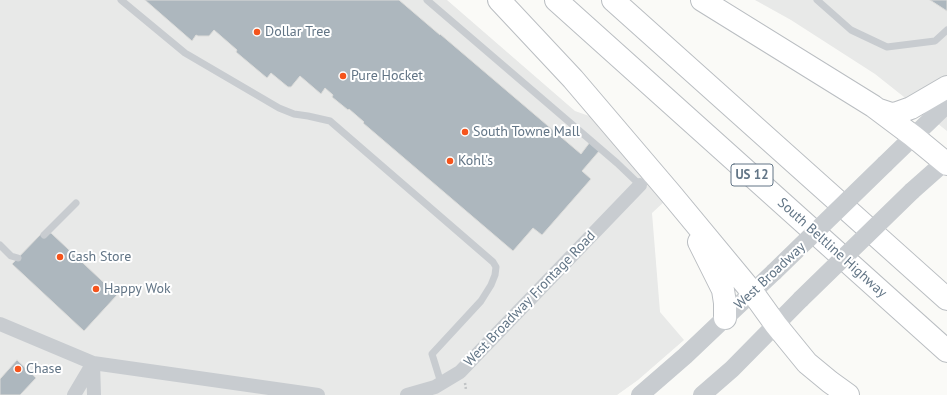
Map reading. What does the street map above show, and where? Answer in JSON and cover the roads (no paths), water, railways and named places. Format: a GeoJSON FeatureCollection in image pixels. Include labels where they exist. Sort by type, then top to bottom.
{"type":"FeatureCollection","features":[{"type":"Feature","properties":{"kind":"highway"},"geometry":{"type":"LineString","coordinates":[[499,0],[573,79],[671,194],[807,363],[848,395]]}},
{"type":"Feature","properties":{"kind":"highway","name":"South Beltline Highway"},"geometry":{"type":"LineString","coordinates":[[556,0],[947,351]]}},
{"type":"Feature","properties":{"kind":"highway","name":"US 12"},"geometry":{"type":"LineString","coordinates":[[613,0],[947,299]]}},
{"type":"Feature","properties":{"kind":"highway"},"geometry":{"type":"LineString","coordinates":[[702,0],[879,110],[946,162]]}},
{"type":"Feature","properties":{"kind":"highway"},"geometry":{"type":"LineString","coordinates":[[879,110],[891,114],[897,113],[911,108],[947,87]]}},
{"type":"Feature","properties":{"kind":"highway"},"geometry":{"type":"LineString","coordinates":[[671,194],[707,257],[723,290],[725,318]]}},
{"type":"Feature","properties":{"kind":"street","name":"West Broadway"},"geometry":{"type":"LineString","coordinates":[[640,395],[686,356],[947,104]]}},
{"type":"Feature","properties":{"kind":"street"},"geometry":{"type":"LineString","coordinates":[[702,395],[732,369],[801,299],[912,192],[946,162]]}},
{"type":"Feature","properties":{"kind":"street","name":"West Broadway Frontage Road"},"geometry":{"type":"LineString","coordinates":[[407,395],[435,387],[460,372],[640,185]]}},
{"type":"Feature","properties":{"kind":"street"},"geometry":{"type":"LineString","coordinates":[[0,324],[93,363],[318,395]]}},
{"type":"Feature","properties":{"kind":"street"},"geometry":{"type":"LineString","coordinates":[[74,395],[93,363]]}},
{"type":"Feature","properties":{"kind":"street"},"geometry":{"type":"LineString","coordinates":[[93,363],[94,395]]}},
{"type":"Feature","properties":{"kind":"lane"},"geometry":{"type":"LineString","coordinates":[[121,0],[185,53],[279,108],[294,114],[330,121],[494,262],[496,267],[495,275],[492,284],[481,301],[432,354],[442,383]]}},
{"type":"Feature","properties":{"kind":"lane"},"geometry":{"type":"LineString","coordinates":[[427,0],[611,158],[640,185]]}},
{"type":"Feature","properties":{"kind":"lane"},"geometry":{"type":"LineString","coordinates":[[817,0],[851,30],[887,48],[935,41],[947,30]]}},
{"type":"Feature","properties":{"kind":"lane"},"geometry":{"type":"LineString","coordinates":[[44,235],[76,203]]}},
{"type":"Feature","properties":{"kind":"lane"},"geometry":{"type":"LineString","coordinates":[[0,245],[11,256],[18,258]]}},
{"type":"Feature","properties":{"kind":"place","name":"Dollar Tree"},"geometry":{"type":"Point","coordinates":[257,32]}},
{"type":"Feature","properties":{"kind":"place","name":"Pure Hocket"},"geometry":{"type":"Point","coordinates":[343,76]}},
{"type":"Feature","properties":{"kind":"place","name":"South Towne Mall"},"geometry":{"type":"Point","coordinates":[465,132]}},
{"type":"Feature","properties":{"kind":"place","name":"Kohl's"},"geometry":{"type":"Point","coordinates":[450,161]}},
{"type":"Feature","properties":{"kind":"place","name":"Cash Store"},"geometry":{"type":"Point","coordinates":[60,257]}},
{"type":"Feature","properties":{"kind":"place","name":"Happy Wok"},"geometry":{"type":"Point","coordinates":[96,289]}},
{"type":"Feature","properties":{"kind":"place","name":"Chase"},"geometry":{"type":"Point","coordinates":[18,369]}}]}
